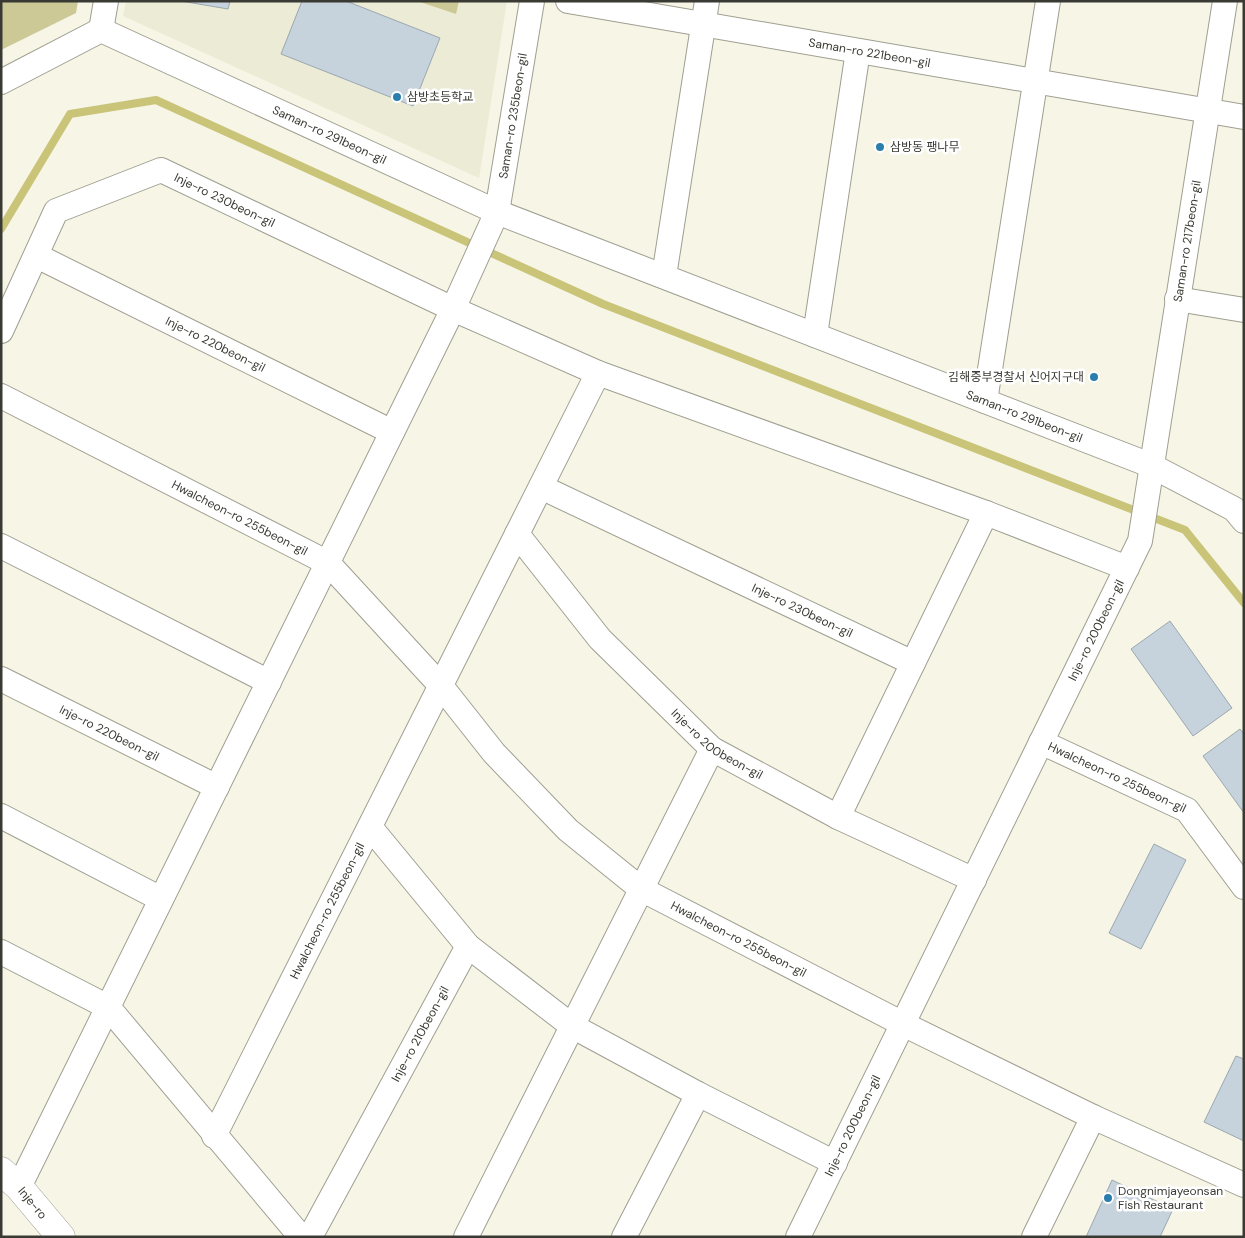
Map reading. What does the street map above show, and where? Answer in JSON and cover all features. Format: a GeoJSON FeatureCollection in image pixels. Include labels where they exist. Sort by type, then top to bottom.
{"type":"FeatureCollection","features":[{"type":"Feature","properties":{"kind":"main road","name":"Inje-ro"},"geometry":{"type":"LineString","coordinates":[[10,1179],[61,1237]]}},
{"type":"Feature","properties":{"kind":"street"},"geometry":{"type":"LineString","coordinates":[[1,82],[101,30],[106,1]]}},
{"type":"Feature","properties":{"kind":"street","name":"Saman-ro 235beon-gil"},"geometry":{"type":"LineString","coordinates":[[458,301],[494,221],[532,1]]}},
{"type":"Feature","properties":{"kind":"street","name":"Saman-ro 221beon-gil"},"geometry":{"type":"LineString","coordinates":[[568,1],[1244,117]]}},
{"type":"Feature","properties":{"kind":"street"},"geometry":{"type":"LineString","coordinates":[[664,276],[707,1]]}},
{"type":"Feature","properties":{"kind":"street"},"geometry":{"type":"LineString","coordinates":[[986,401],[1048,1]]}},
{"type":"Feature","properties":{"kind":"street","name":"Saman-ro 217beon-gil"},"geometry":{"type":"LineString","coordinates":[[1140,541],[1149,473],[1225,1]]}},
{"type":"Feature","properties":{"kind":"street","name":"Saman-ro 291beon-gil"},"geometry":{"type":"LineString","coordinates":[[101,30],[494,221],[664,276],[986,401],[1149,473]]}},
{"type":"Feature","properties":{"kind":"street"},"geometry":{"type":"LineString","coordinates":[[815,335],[858,51]]}},
{"type":"Feature","properties":{"kind":"street","name":"Inje-ro 230beon-gil"},"geometry":{"type":"LineString","coordinates":[[1,331],[56,211],[161,170],[458,301],[598,373],[986,513],[1126,568]]}},
{"type":"Feature","properties":{"kind":"street","name":"Inje-ro 220beon-gil"},"geometry":{"type":"LineString","coordinates":[[37,256],[392,432]]}},
{"type":"Feature","properties":{"kind":"street"},"geometry":{"type":"LineString","coordinates":[[1177,299],[1244,310]]}},
{"type":"Feature","properties":{"kind":"street"},"geometry":{"type":"LineString","coordinates":[[10,1179],[108,1007],[458,301]]}},
{"type":"Feature","properties":{"kind":"street","name":"Hwalcheon-ro 255beon-gil"},"geometry":{"type":"LineString","coordinates":[[214,1136],[598,373]]}},
{"type":"Feature","properties":{"kind":"street","name":"Hwalcheon-ro 255beon-gil"},"geometry":{"type":"LineString","coordinates":[[1,396],[328,563],[441,686],[494,754],[568,830],[641,889],[903,1024],[1093,1117],[1244,1185]]}},
{"type":"Feature","properties":{"kind":"street"},"geometry":{"type":"LineString","coordinates":[[1149,473],[1234,509],[1244,521]]}},
{"type":"Feature","properties":{"kind":"street","name":"Inje-ro 230beon-gil"},"geometry":{"type":"LineString","coordinates":[[541,487],[913,663]]}},
{"type":"Feature","properties":{"kind":"street"},"geometry":{"type":"LineString","coordinates":[[838,817],[986,513]]}},
{"type":"Feature","properties":{"kind":"street","name":"Inje-ro 200beon-gil"},"geometry":{"type":"LineString","coordinates":[[517,534],[600,639],[712,748],[838,817],[974,880]]}},
{"type":"Feature","properties":{"kind":"street","name":"Inje-ro 200beon-gil"},"geometry":{"type":"LineString","coordinates":[[798,1237],[1140,541]]}},
{"type":"Feature","properties":{"kind":"street"},"geometry":{"type":"LineString","coordinates":[[1,546],[269,682]]}},
{"type":"Feature","properties":{"kind":"street","name":"Inje-ro 220beon-gil"},"geometry":{"type":"LineString","coordinates":[[1,679],[217,787]]}},
{"type":"Feature","properties":{"kind":"street","name":"Hwalcheon-ro 255beon-gil"},"geometry":{"type":"LineString","coordinates":[[1041,742],[1187,810],[1244,887]]}},
{"type":"Feature","properties":{"kind":"street"},"geometry":{"type":"LineString","coordinates":[[466,1237],[712,748]]}},
{"type":"Feature","properties":{"kind":"street"},"geometry":{"type":"LineString","coordinates":[[1,816],[161,899]]}},
{"type":"Feature","properties":{"kind":"street"},"geometry":{"type":"LineString","coordinates":[[370,827],[468,946],[572,1026],[698,1094],[835,1163]]}},
{"type":"Feature","properties":{"kind":"street","name":"Inje-ro 210beon-gil"},"geometry":{"type":"LineString","coordinates":[[310,1237],[468,946]]}},
{"type":"Feature","properties":{"kind":"street"},"geometry":{"type":"LineString","coordinates":[[1,952],[108,1007],[214,1136],[301,1237]]}},
{"type":"Feature","properties":{"kind":"street"},"geometry":{"type":"LineString","coordinates":[[624,1237],[698,1094]]}},
{"type":"Feature","properties":{"kind":"street"},"geometry":{"type":"LineString","coordinates":[[1034,1237],[1093,1117]]}},
{"type":"Feature","properties":{"kind":"shaded area"},"geometry":{"type":"Polygon","coordinates":[[[1,1],[78,1],[76,13],[1,50],[1,1]]]}},
{"type":"Feature","properties":{"kind":"shaded area","name":"삼방초등학교"},"geometry":{"type":"Polygon","coordinates":[[[126,1],[507,1],[479,178],[123,16],[126,1]]]}},
{"type":"Feature","properties":{"kind":"shaded area"},"geometry":{"type":"Polygon","coordinates":[[[417,1],[459,1],[456,14],[417,1]]]}},
{"type":"Feature","properties":{"kind":"building"},"geometry":{"type":"Polygon","coordinates":[[[181,1],[230,1],[228,9],[181,1]]]}},
{"type":"Feature","properties":{"kind":"building"},"geometry":{"type":"Polygon","coordinates":[[[302,1],[346,1],[440,38],[413,106],[281,54],[302,1]]]}},
{"type":"Feature","properties":{"kind":"building"},"geometry":{"type":"Polygon","coordinates":[[[1170,621],[1232,708],[1193,736],[1131,649],[1170,621]]]}},
{"type":"Feature","properties":{"kind":"building"},"geometry":{"type":"Polygon","coordinates":[[[1240,729],[1244,734],[1244,813],[1203,756],[1240,729]]]}},
{"type":"Feature","properties":{"kind":"building"},"geometry":{"type":"Polygon","coordinates":[[[1154,844],[1186,860],[1141,949],[1109,933],[1154,844]]]}},
{"type":"Feature","properties":{"kind":"building"},"geometry":{"type":"Polygon","coordinates":[[[1236,1056],[1244,1059],[1244,1141],[1204,1122],[1236,1056]]]}},
{"type":"Feature","properties":{"kind":"building"},"geometry":{"type":"Polygon","coordinates":[[[1112,1180],[1173,1209],[1160,1237],[1086,1237],[1112,1180]]]}},
{"type":"Feature","properties":{"kind":"waterway"},"geometry":{"type":"LineString","coordinates":[[1,229],[70,114],[156,100],[603,304],[1185,530],[1244,603]]}},
{"type":"Feature","properties":{"kind":"place","name":"삼방초등학교"},"geometry":{"type":"Point","coordinates":[397,97]}},
{"type":"Feature","properties":{"kind":"place","name":"삼방동 팽나무"},"geometry":{"type":"Point","coordinates":[880,147]}},
{"type":"Feature","properties":{"kind":"place","name":"김해중부경찰서 신어지구대"},"geometry":{"type":"Point","coordinates":[1094,377]}},
{"type":"Feature","properties":{"kind":"place","name":"Dongnimjayeonsan Fish Restaurant"},"geometry":{"type":"Point","coordinates":[1108,1198]}}]}
